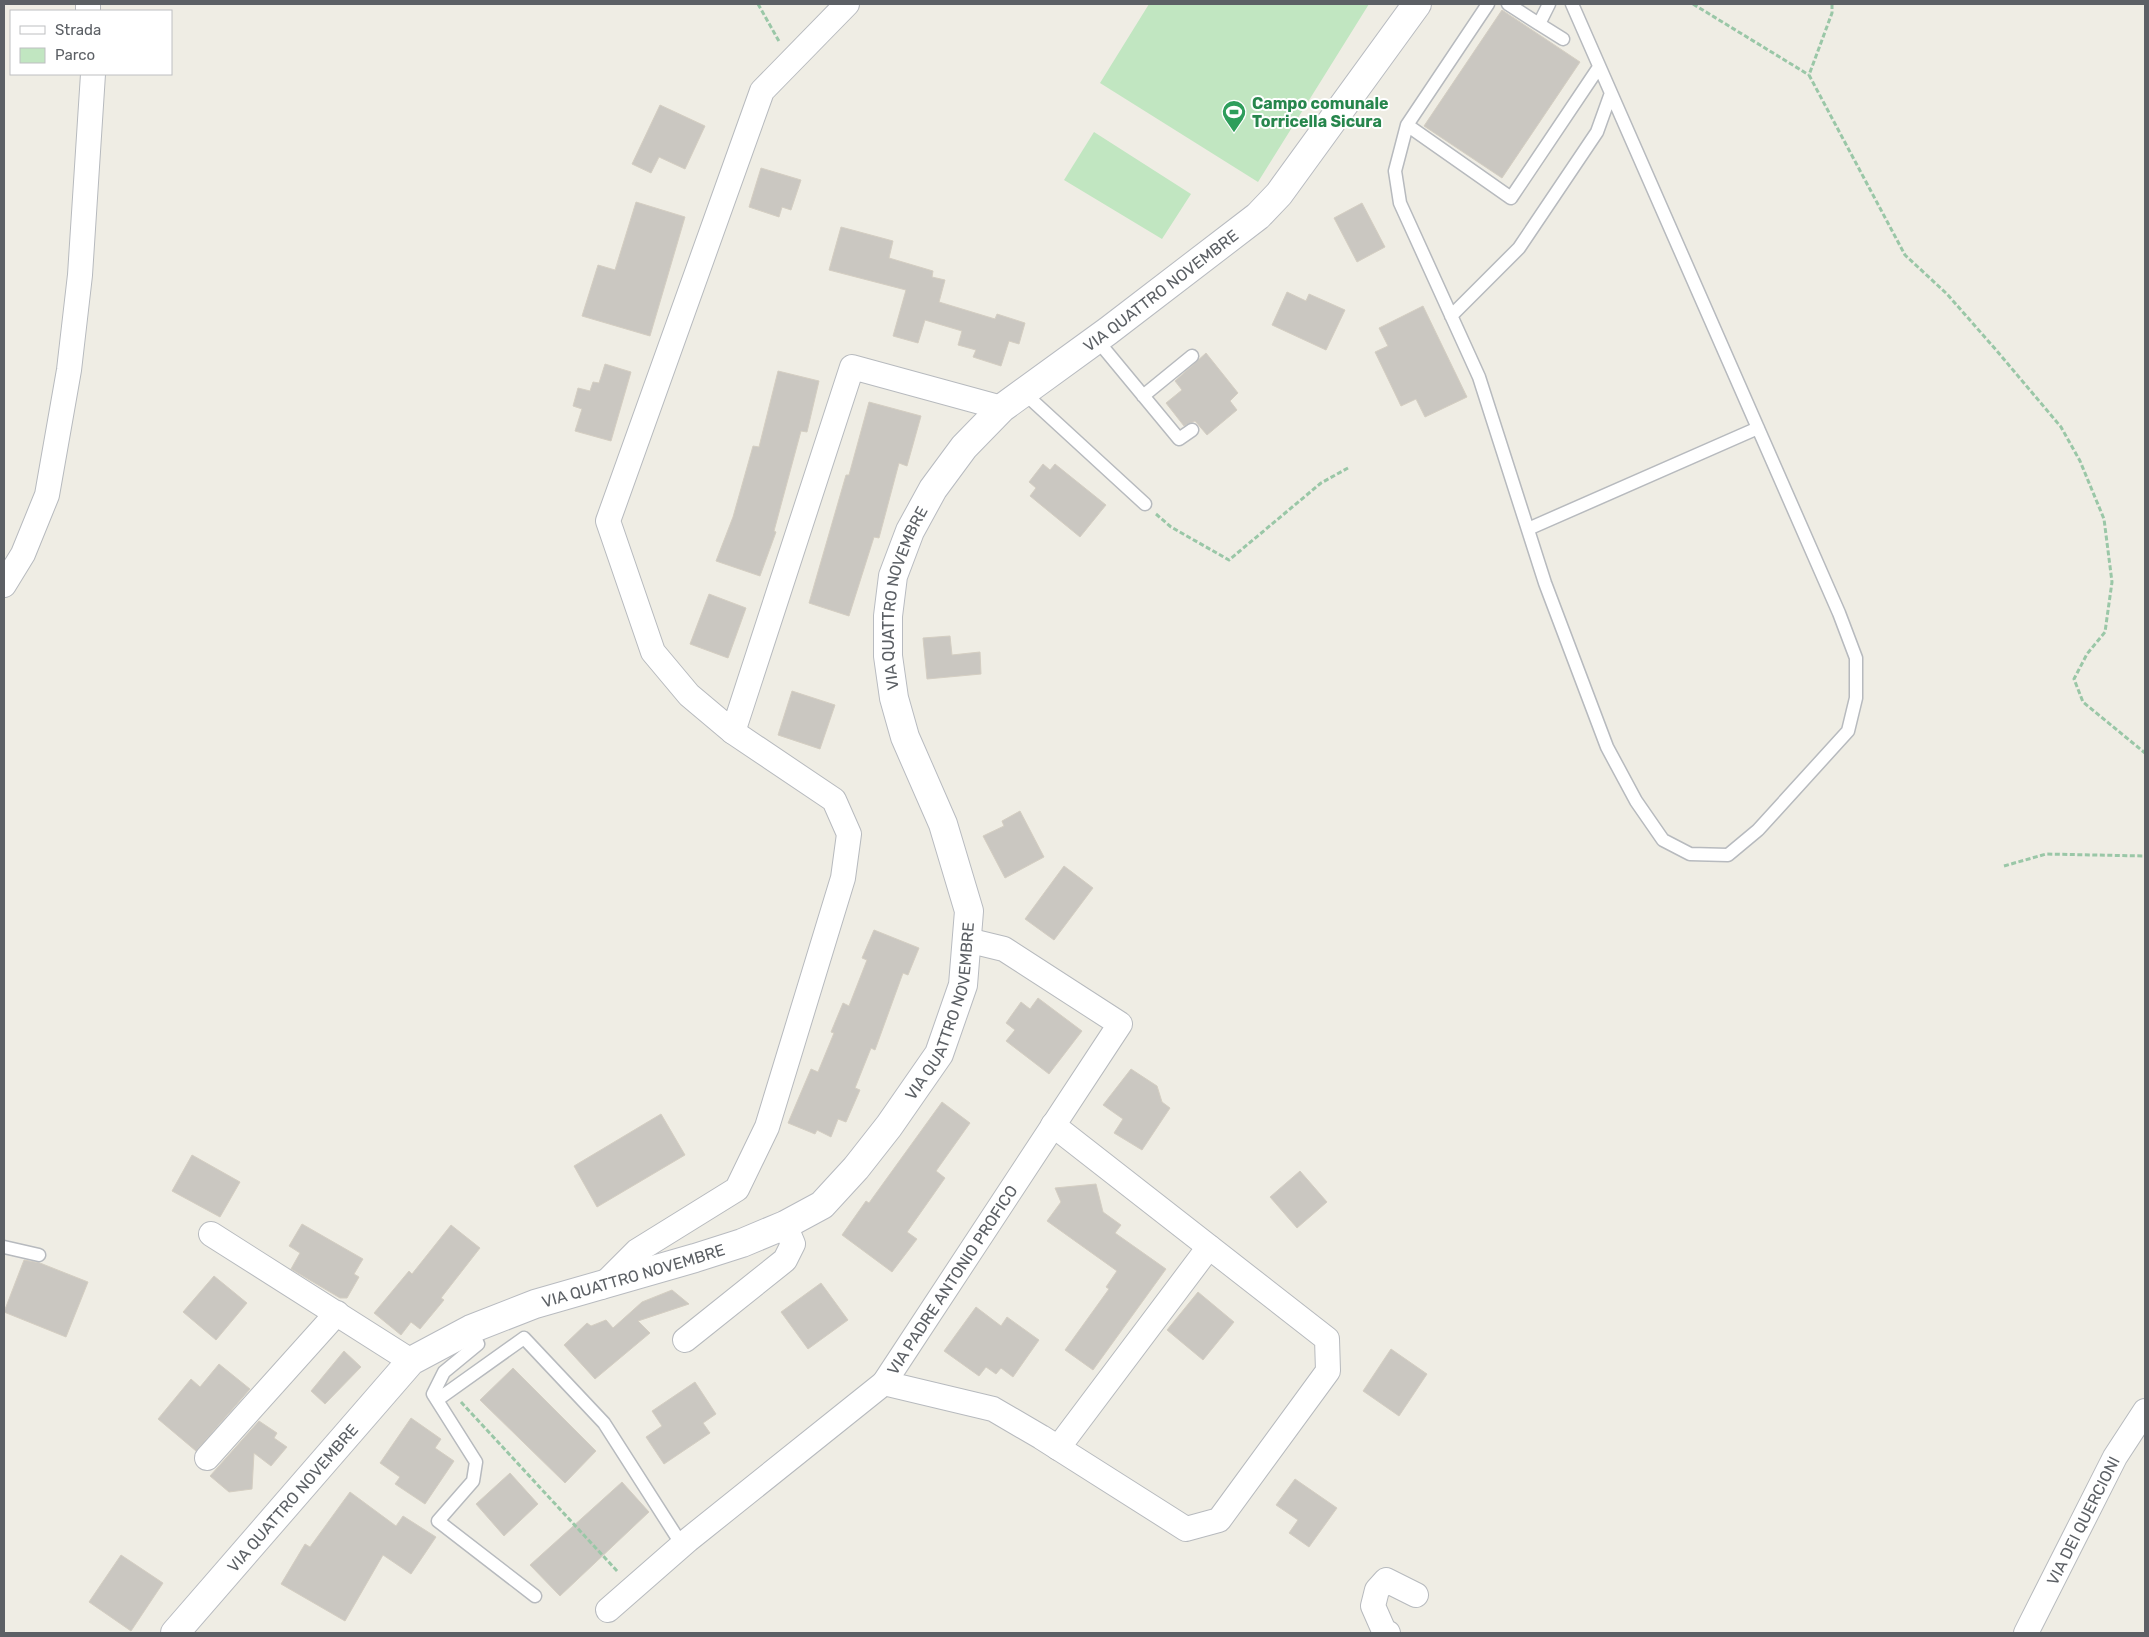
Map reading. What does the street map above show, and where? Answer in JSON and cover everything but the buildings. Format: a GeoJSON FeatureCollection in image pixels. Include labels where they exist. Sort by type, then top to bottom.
{"type":"FeatureCollection","features":[{"type":"Feature","properties":{"kind":"main road","name":"VIA QUATTRO NOVEMBRE"},"geometry":{"type":"LineString","coordinates":[[175,1633],[411,1361],[471,1329],[535,1304],[601,1287],[742,1243],[785,1225],[822,1205],[856,1168],[939,1054],[963,985],[970,911],[943,824],[905,737],[894,698],[888,656],[888,616],[893,576],[910,531],[932,489],[964,447],[1012,400],[1097,340],[1258,216],[1280,194],[1417,4]]}},
{"type":"Feature","properties":{"kind":"street"},"geometry":{"type":"LineString","coordinates":[[601,1287],[637,1251],[738,1189],[767,1127],[843,878],[849,834],[834,800],[733,732],[689,695],[653,652],[608,520],[762,91],[847,4]]}},
{"type":"Feature","properties":{"kind":"street"},"geometry":{"type":"LineString","coordinates":[[4,585],[23,554],[47,495],[49,485],[69,370],[80,274],[93,75]]}},
{"type":"Feature","properties":{"kind":"street"},"geometry":{"type":"LineString","coordinates":[[733,732],[852,367],[1012,400]]}},
{"type":"Feature","properties":{"kind":"street","name":"VIA PADRE ANTONIO PROFICO"},"geometry":{"type":"LineString","coordinates":[[608,1610],[682,1545],[884,1383],[1120,1024],[1004,949],[967,940]]}},
{"type":"Feature","properties":{"kind":"street"},"geometry":{"type":"LineString","coordinates":[[884,1383],[993,1409],[1186,1529],[1219,1520],[1328,1371],[1327,1339],[1053,1125]]}},
{"type":"Feature","properties":{"kind":"street"},"geometry":{"type":"LineString","coordinates":[[685,1340],[785,1260],[794,1244],[785,1225]]}},
{"type":"Feature","properties":{"kind":"street"},"geometry":{"type":"LineString","coordinates":[[211,1234],[411,1361]]}},
{"type":"Feature","properties":{"kind":"street"},"geometry":{"type":"LineString","coordinates":[[1058,1448],[1209,1247]]}},
{"type":"Feature","properties":{"kind":"street"},"geometry":{"type":"LineString","coordinates":[[207,1458],[337,1313]]}},
{"type":"Feature","properties":{"kind":"street","name":"VIA DEI QUERCIONI"},"geometry":{"type":"LineString","coordinates":[[2026,1633],[2115,1457],[2145,1411]]}},
{"type":"Feature","properties":{"kind":"street"},"geometry":{"type":"LineString","coordinates":[[1388,1633],[1384,1630],[1373,1606],[1377,1590],[1386,1580],[1416,1595]]}},
{"type":"Feature","properties":{"kind":"lane"},"geometry":{"type":"LineString","coordinates":[[1488,4],[1407,125],[1395,171],[1400,203],[1479,377],[1545,583],[1607,747],[1636,801],[1663,840],[1690,854],[1728,855],[1758,830],[1848,731],[1856,698],[1856,658],[1839,613],[1572,4]]}},
{"type":"Feature","properties":{"kind":"lane"},"geometry":{"type":"LineString","coordinates":[[1508,4],[1563,39]]}},
{"type":"Feature","properties":{"kind":"lane"},"geometry":{"type":"LineString","coordinates":[[1539,24],[1549,4]]}},
{"type":"Feature","properties":{"kind":"lane"},"geometry":{"type":"LineString","coordinates":[[1407,125],[1511,198],[1600,67]]}},
{"type":"Feature","properties":{"kind":"lane"},"geometry":{"type":"LineString","coordinates":[[1451,316],[1519,248],[1597,132],[1611,93]]}},
{"type":"Feature","properties":{"kind":"lane"},"geometry":{"type":"LineString","coordinates":[[1097,340],[1179,440],[1192,430]]}},
{"type":"Feature","properties":{"kind":"lane"},"geometry":{"type":"LineString","coordinates":[[1143,396],[1192,356]]}},
{"type":"Feature","properties":{"kind":"lane"},"geometry":{"type":"LineString","coordinates":[[1012,400],[1145,504]]}},
{"type":"Feature","properties":{"kind":"lane"},"geometry":{"type":"LineString","coordinates":[[1528,529],[1758,428]]}},
{"type":"Feature","properties":{"kind":"lane"},"geometry":{"type":"LineString","coordinates":[[4,1247],[39,1255]]}},
{"type":"Feature","properties":{"kind":"lane"},"geometry":{"type":"LineString","coordinates":[[471,1329],[478,1344],[444,1372],[433,1394],[476,1462],[473,1480],[438,1521],[535,1596]]}},
{"type":"Feature","properties":{"kind":"lane"},"geometry":{"type":"LineString","coordinates":[[437,1400],[524,1338],[604,1423],[682,1545]]}},
{"type":"Feature","properties":{"kind":"path"},"geometry":{"type":"LineString","coordinates":[[758,4],[790,61]]}},
{"type":"Feature","properties":{"kind":"path"},"geometry":{"type":"LineString","coordinates":[[1693,4],[1809,75],[1905,255],[1947,294],[2061,427],[2080,461],[2104,519],[2112,582],[2105,632],[2087,654],[2074,679],[2083,702],[2145,753]]}},
{"type":"Feature","properties":{"kind":"path"},"geometry":{"type":"LineString","coordinates":[[1809,75],[1832,13],[1832,4]]}},
{"type":"Feature","properties":{"kind":"path"},"geometry":{"type":"LineString","coordinates":[[1145,504],[1171,527],[1229,560],[1322,483],[1348,468]]}},
{"type":"Feature","properties":{"kind":"path"},"geometry":{"type":"LineString","coordinates":[[2004,866],[2046,854],[2145,856]]}},
{"type":"Feature","properties":{"kind":"path"},"geometry":{"type":"LineString","coordinates":[[467,1409],[633,1588]]}},
{"type":"Feature","properties":{"kind":"green space","name":"Campo comunale Torricella Sicura"},"geometry":{"type":"Polygon","coordinates":[[[1149,4],[1369,4],[1258,182],[1100,83],[1149,4]]]}},
{"type":"Feature","properties":{"kind":"green space"},"geometry":{"type":"Polygon","coordinates":[[[1094,132],[1191,194],[1162,239],[1064,180],[1094,132]]]}},
{"type":"Feature","properties":{"kind":"place","name":"Campo comunale Torricella Sicura"},"geometry":{"type":"Point","coordinates":[1234,133]}}]}
